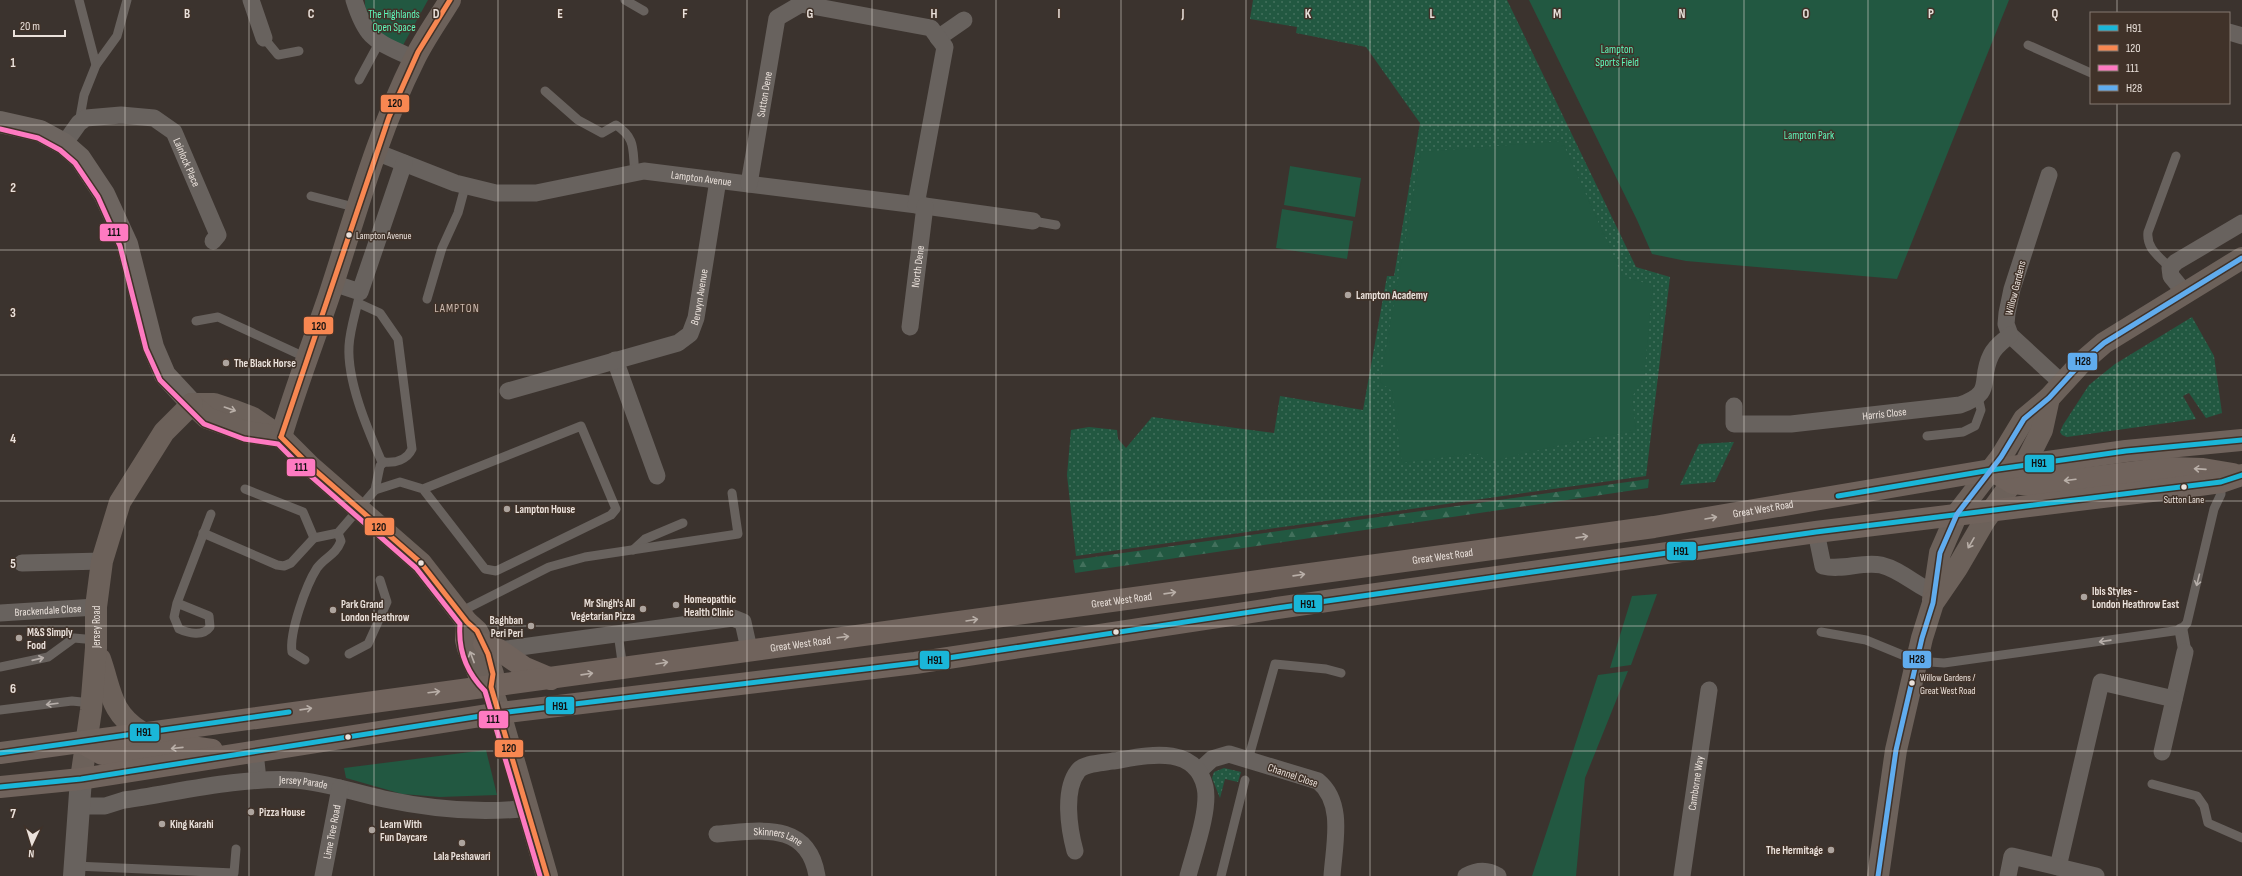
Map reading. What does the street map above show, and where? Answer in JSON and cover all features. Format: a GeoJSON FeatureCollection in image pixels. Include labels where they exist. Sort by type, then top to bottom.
{"type":"FeatureCollection","features":[{"type":"Feature","properties":{"kind":"highway"},"geometry":{"type":"LineString","coordinates":[[1991,470],[2019,474],[2126,451],[2242,440]]}},
{"type":"Feature","properties":{"kind":"highway"},"geometry":{"type":"LineString","coordinates":[[2019,474],[2031,485],[2169,468],[2203,469],[2234,477]]}},
{"type":"Feature","properties":{"kind":"highway","name":"Great West Road"},"geometry":{"type":"LineString","coordinates":[[0,753],[434,692],[491,687],[623,669],[747,640],[1654,527],[1991,470]]}},
{"type":"Feature","properties":{"kind":"highway"},"geometry":{"type":"LineString","coordinates":[[0,787],[81,779],[500,713],[923,662],[1277,608],[1816,532],[1993,510],[2234,477]]}},
{"type":"Feature","properties":{"kind":"highway"},"geometry":{"type":"LineString","coordinates":[[491,647],[525,668],[551,679]]}},
{"type":"Feature","properties":{"kind":"highway"},"geometry":{"type":"LineString","coordinates":[[86,742],[102,754],[191,747],[249,753]]}},
{"type":"Feature","properties":{"kind":"main road"},"geometry":{"type":"LineString","coordinates":[[281,437],[376,152],[414,59],[450,0]]}},
{"type":"Feature","properties":{"kind":"main road"},"geometry":{"type":"LineString","coordinates":[[0,122],[40,131],[64,144],[80,158],[104,194],[127,244],[153,346],[165,375],[192,404],[214,404],[235,411],[253,418],[281,437],[310,466],[421,563],[463,617],[491,647],[493,674],[491,687]]}},
{"type":"Feature","properties":{"kind":"main road"},"geometry":{"type":"LineString","coordinates":[[1878,876],[1896,750],[1917,661],[1935,597],[1940,553],[1957,514],[1991,470],[2024,419],[2056,391],[2104,343],[2185,293],[2240,262]]}},
{"type":"Feature","properties":{"kind":"main road"},"geometry":{"type":"LineString","coordinates":[[1935,597],[2019,474],[2042,430],[2056,391]]}},
{"type":"Feature","properties":{"kind":"main road","name":"Jersey Road"},"geometry":{"type":"LineString","coordinates":[[81,779],[91,703],[96,644],[96,607],[102,561],[120,502],[164,432],[192,404]]}},
{"type":"Feature","properties":{"kind":"main road"},"geometry":{"type":"LineString","coordinates":[[463,617],[468,648],[479,675],[491,687],[500,713],[548,876]]}},
{"type":"Feature","properties":{"kind":"main road"},"geometry":{"type":"LineString","coordinates":[[96,644],[114,707],[129,724],[141,732]]}},
{"type":"Feature","properties":{"kind":"street"},"geometry":{"type":"LineString","coordinates":[[251,0],[264,38]]}},
{"type":"Feature","properties":{"kind":"street"},"geometry":{"type":"LineString","coordinates":[[354,0],[360,18],[367,32],[380,43],[414,59]]}},
{"type":"Feature","properties":{"kind":"street","name":"Sutton Dene"},"geometry":{"type":"LineString","coordinates":[[749,184],[777,18],[785,6],[801,4],[931,28],[938,38]]}},
{"type":"Feature","properties":{"kind":"street"},"geometry":{"type":"LineString","coordinates":[[920,205],[945,47],[938,38],[964,20]]}},
{"type":"Feature","properties":{"kind":"street"},"geometry":{"type":"LineString","coordinates":[[2230,32],[2242,36]]}},
{"type":"Feature","properties":{"kind":"street","name":"Lainlock Place"},"geometry":{"type":"LineString","coordinates":[[79,123],[86,118],[121,115],[154,118],[174,132],[218,235],[213,241]]}},
{"type":"Feature","properties":{"kind":"street"},"geometry":{"type":"LineString","coordinates":[[64,144],[79,123]]}},
{"type":"Feature","properties":{"kind":"street","name":"Lampton Avenue"},"geometry":{"type":"LineString","coordinates":[[376,152],[466,187],[496,193],[536,193],[644,171],[920,205],[1033,221]]}},
{"type":"Feature","properties":{"kind":"street"},"geometry":{"type":"LineString","coordinates":[[333,283],[359,298],[404,163]]}},
{"type":"Feature","properties":{"kind":"street","name":"Willow Gardens"},"geometry":{"type":"LineString","coordinates":[[2010,335],[2006,324],[2012,289],[2049,175]]}},
{"type":"Feature","properties":{"kind":"street","name":"Berwyn Avenue"},"geometry":{"type":"LineString","coordinates":[[508,391],[678,343],[690,334],[696,318],[718,180]]}},
{"type":"Feature","properties":{"kind":"street","name":"North Dene"},"geometry":{"type":"LineString","coordinates":[[910,327],[920,205]]}},
{"type":"Feature","properties":{"kind":"street"},"geometry":{"type":"LineString","coordinates":[[2185,293],[2171,276],[2170,268],[2176,262],[2242,223]]}},
{"type":"Feature","properties":{"kind":"street"},"geometry":{"type":"LineString","coordinates":[[1978,397],[1984,386],[1990,356],[1995,347],[2010,335],[2056,391]]}},
{"type":"Feature","properties":{"kind":"street"},"geometry":{"type":"LineString","coordinates":[[615,360],[657,476]]}},
{"type":"Feature","properties":{"kind":"street","name":"Harris Close"},"geometry":{"type":"LineString","coordinates":[[1734,406],[1734,424],[1791,424],[1960,405],[1978,397]]}},
{"type":"Feature","properties":{"kind":"street"},"geometry":{"type":"LineString","coordinates":[[1816,532],[1823,566],[1833,568],[1879,564],[1892,568],[1935,597]]}},
{"type":"Feature","properties":{"kind":"street"},"geometry":{"type":"LineString","coordinates":[[22,563],[102,561]]}},
{"type":"Feature","properties":{"kind":"street","name":"Brackendale Close"},"geometry":{"type":"LineString","coordinates":[[0,613],[96,607]]}},
{"type":"Feature","properties":{"kind":"street"},"geometry":{"type":"LineString","coordinates":[[491,647],[618,633],[733,618],[742,622],[747,640]]}},
{"type":"Feature","properties":{"kind":"street"},"geometry":{"type":"LineString","coordinates":[[2162,752],[2185,652],[2181,630]]}},
{"type":"Feature","properties":{"kind":"street"},"geometry":{"type":"LineString","coordinates":[[2058,867],[2101,682],[2174,699]]}},
{"type":"Feature","properties":{"kind":"street","name":"Camborne Way"},"geometry":{"type":"LineString","coordinates":[[1682,876],[1709,690]]}},
{"type":"Feature","properties":{"kind":"street"},"geometry":{"type":"LineString","coordinates":[[249,753],[258,780]]}},
{"type":"Feature","properties":{"kind":"street"},"geometry":{"type":"LineString","coordinates":[[1075,850],[1070,833],[1069,803],[1072,783],[1079,770],[1090,765],[1159,754],[1186,760],[1200,771],[1205,786],[1207,801],[1188,876]]}},
{"type":"Feature","properties":{"kind":"street","name":"Channel Close"},"geometry":{"type":"LineString","coordinates":[[1200,771],[1212,759],[1220,755],[1229,754],[1318,781],[1328,789],[1335,812],[1332,876]]}},
{"type":"Feature","properties":{"kind":"street","name":"Jersey Road"},"geometry":{"type":"LineString","coordinates":[[75,871],[78,806],[81,779]]}},
{"type":"Feature","properties":{"kind":"street","name":"Jersey Parade"},"geometry":{"type":"LineString","coordinates":[[78,806],[105,806],[124,800],[258,780],[296,780],[340,788],[384,799],[431,807],[506,811],[528,808]]}},
{"type":"Feature","properties":{"kind":"street","name":"Lime Tree Road"},"geometry":{"type":"LineString","coordinates":[[323,876],[340,788]]}},
{"type":"Feature","properties":{"kind":"street","name":"Skinners Lane"},"geometry":{"type":"LineString","coordinates":[[717,834],[772,830],[788,834],[804,846],[815,861],[817,876]]}},
{"type":"Feature","properties":{"kind":"street"},"geometry":{"type":"LineString","coordinates":[[2008,876],[2012,856],[2096,876]]}},
{"type":"Feature","properties":{"kind":"street"},"geometry":{"type":"LineString","coordinates":[[1466,876],[1482,870],[1491,872],[1498,876]]}},
{"type":"Feature","properties":{"kind":"lane"},"geometry":{"type":"LineString","coordinates":[[79,0],[96,65]]}},
{"type":"Feature","properties":{"kind":"lane"},"geometry":{"type":"LineString","coordinates":[[79,123],[84,95],[96,65],[117,36],[127,0]]}},
{"type":"Feature","properties":{"kind":"lane"},"geometry":{"type":"LineString","coordinates":[[625,0],[644,11]]}},
{"type":"Feature","properties":{"kind":"lane"},"geometry":{"type":"LineString","coordinates":[[264,38],[278,55],[299,51]]}},
{"type":"Feature","properties":{"kind":"lane"},"geometry":{"type":"LineString","coordinates":[[359,80],[380,43]]}},
{"type":"Feature","properties":{"kind":"lane"},"geometry":{"type":"LineString","coordinates":[[2028,45],[2090,73]]}},
{"type":"Feature","properties":{"kind":"lane"},"geometry":{"type":"LineString","coordinates":[[545,91],[578,120],[602,133],[616,125],[628,133],[631,138],[635,173]]}},
{"type":"Feature","properties":{"kind":"lane"},"geometry":{"type":"LineString","coordinates":[[2170,268],[2149,247],[2147,241],[2148,232],[2176,156]]}},
{"type":"Feature","properties":{"kind":"lane"},"geometry":{"type":"LineString","coordinates":[[427,300],[442,248],[458,213],[466,187]]}},
{"type":"Feature","properties":{"kind":"lane"},"geometry":{"type":"LineString","coordinates":[[311,196],[358,208]]}},
{"type":"Feature","properties":{"kind":"lane"},"geometry":{"type":"LineString","coordinates":[[1033,221],[1056,225]]}},
{"type":"Feature","properties":{"kind":"lane"},"geometry":{"type":"LineString","coordinates":[[359,298],[380,313],[398,339],[412,449],[410,454],[403,459],[392,463],[384,462],[374,444],[355,392],[350,368],[349,346],[359,298]]}},
{"type":"Feature","properties":{"kind":"lane"},"geometry":{"type":"LineString","coordinates":[[196,321],[218,317],[307,358]]}},
{"type":"Feature","properties":{"kind":"lane"},"geometry":{"type":"LineString","coordinates":[[1927,436],[1963,432],[1975,426],[1982,410],[1978,397]]}},
{"type":"Feature","properties":{"kind":"lane"},"geometry":{"type":"LineString","coordinates":[[305,660],[292,652],[293,626],[316,569],[336,551],[340,537],[358,508],[375,490],[400,482],[423,489],[485,569],[496,571],[611,515],[616,509],[581,426],[423,489]]}},
{"type":"Feature","properties":{"kind":"lane"},"geometry":{"type":"LineString","coordinates":[[375,490],[380,466],[384,462]]}},
{"type":"Feature","properties":{"kind":"lane"},"geometry":{"type":"LineString","coordinates":[[1821,632],[1866,640],[1917,661],[1944,664],[2181,630],[2187,623],[2214,509],[2221,494],[2234,477]]}},
{"type":"Feature","properties":{"kind":"lane"},"geometry":{"type":"LineString","coordinates":[[245,489],[303,512],[314,538]]}},
{"type":"Feature","properties":{"kind":"lane"},"geometry":{"type":"LineString","coordinates":[[463,617],[548,567],[585,557],[738,534],[732,493]]}},
{"type":"Feature","properties":{"kind":"lane"},"geometry":{"type":"LineString","coordinates":[[177,603],[210,514]]}},
{"type":"Feature","properties":{"kind":"lane"},"geometry":{"type":"LineString","coordinates":[[633,550],[645,539],[683,523]]}},
{"type":"Feature","properties":{"kind":"lane"},"geometry":{"type":"LineString","coordinates":[[203,533],[277,565],[284,566],[294,560],[314,538],[340,537],[350,544]]}},
{"type":"Feature","properties":{"kind":"lane"},"geometry":{"type":"LineString","coordinates":[[349,654],[368,644],[387,602],[380,580]]}},
{"type":"Feature","properties":{"kind":"lane"},"geometry":{"type":"LineString","coordinates":[[618,633],[623,669]]}},
{"type":"Feature","properties":{"kind":"lane"},"geometry":{"type":"LineString","coordinates":[[0,667],[48,657],[74,638],[96,644]]}},
{"type":"Feature","properties":{"kind":"lane"},"geometry":{"type":"LineString","coordinates":[[1248,760],[1275,664],[1326,669],[1341,673]]}},
{"type":"Feature","properties":{"kind":"lane"},"geometry":{"type":"LineString","coordinates":[[0,710],[72,701],[91,703]]}},
{"type":"Feature","properties":{"kind":"lane"},"geometry":{"type":"LineString","coordinates":[[1221,876],[1245,780]]}},
{"type":"Feature","properties":{"kind":"lane"},"geometry":{"type":"LineString","coordinates":[[2152,784],[2197,796],[2204,806],[2208,823],[2242,838]]}},
{"type":"Feature","properties":{"kind":"lane"},"geometry":{"type":"LineString","coordinates":[[75,871],[234,873],[236,849]]}},
{"type":"Feature","properties":{"kind":"green space","name":"The Highlands Open Space"},"geometry":{"type":"Polygon","coordinates":[[[365,0],[428,0],[402,47],[388,39],[371,24],[366,9],[365,0]]]}},
{"type":"Feature","properties":{"kind":"green space"},"geometry":{"type":"Polygon","coordinates":[[[1253,0],[1507,0],[1636,267],[1670,277],[1646,476],[1076,556],[1067,475],[1071,430],[1089,427],[1117,430],[1118,439],[1126,448],[1152,417],[1274,433],[1280,396],[1363,410],[1387,276],[1394,276],[1420,123],[1366,47],[1296,33],[1297,27],[1250,19],[1253,0]]]}},
{"type":"Feature","properties":{"kind":"green space","name":"Lampton Park"},"geometry":{"type":"Polygon","coordinates":[[[1529,0],[2009,0],[1897,279],[1686,261],[1652,254],[1637,220],[1529,0]]]}},
{"type":"Feature","properties":{"kind":"green space"},"geometry":{"type":"Polygon","coordinates":[[[1562,141],[1623,277],[1653,285],[1644,377],[1632,397],[1636,432],[1595,437],[1488,462],[1476,453],[1402,463],[1392,391],[1380,382],[1421,152],[1562,141]]]}},
{"type":"Feature","properties":{"kind":"green space"},"geometry":{"type":"Polygon","coordinates":[[[1290,166],[1361,178],[1355,217],[1284,205],[1290,166]]]}},
{"type":"Feature","properties":{"kind":"green space"},"geometry":{"type":"Polygon","coordinates":[[[1282,209],[1353,221],[1347,259],[1276,248],[1282,209]]]}},
{"type":"Feature","properties":{"kind":"green space"},"geometry":{"type":"Polygon","coordinates":[[[2192,317],[2214,356],[2222,413],[2206,418],[2189,393],[2183,396],[2196,419],[2067,437],[2062,435],[2060,432],[2063,425],[2089,385],[2115,364],[2192,317]]]}},
{"type":"Feature","properties":{"kind":"green space"},"geometry":{"type":"Polygon","coordinates":[[[1734,442],[1715,482],[1680,485],[1699,444],[1734,442]]]}},
{"type":"Feature","properties":{"kind":"green space"},"geometry":{"type":"Polygon","coordinates":[[[1649,479],[1648,488],[1075,573],[1073,560],[1649,479]]]}},
{"type":"Feature","properties":{"kind":"green space"},"geometry":{"type":"Polygon","coordinates":[[[1657,594],[1631,665],[1610,668],[1632,596],[1657,594]]]}},
{"type":"Feature","properties":{"kind":"green space"},"geometry":{"type":"Polygon","coordinates":[[[1628,671],[1585,778],[1576,876],[1532,876],[1598,675],[1628,671]]]}},
{"type":"Feature","properties":{"kind":"green space"},"geometry":{"type":"Polygon","coordinates":[[[486,750],[497,795],[440,797],[402,794],[346,778],[344,768],[486,750]]]}},
{"type":"Feature","properties":{"kind":"green space"},"geometry":{"type":"Polygon","coordinates":[[[1224,768],[1241,772],[1238,782],[1225,779],[1220,798],[1212,778],[1214,772],[1224,768]]]}},
{"type":"Feature","properties":{"kind":"transit line","name":"120"},"geometry":{"type":"LineString","coordinates":[[281,437],[389,117],[418,52],[450,0]]}},
{"type":"Feature","properties":{"kind":"transit line","name":"111"},"geometry":{"type":"LineString","coordinates":[[0,129],[38,138],[60,150],[75,163],[98,197],[120,246],[146,349],[160,380],[204,424],[244,439],[278,444],[305,471],[416,568],[460,624],[462,652],[473,677],[485,691],[540,876]]}},
{"type":"Feature","properties":{"kind":"transit line","name":"H28"},"geometry":{"type":"LineString","coordinates":[[1878,876],[1896,750],[1922,638],[1933,603],[1940,553],[1957,514],[2001,457],[2024,419],[2049,398],[2082,362],[2104,343],[2242,258]]}},
{"type":"Feature","properties":{"kind":"transit line","name":"120"},"geometry":{"type":"LineString","coordinates":[[281,437],[310,466],[421,563],[467,622],[477,631],[488,654],[493,674],[491,687],[547,876]]}},
{"type":"Feature","properties":{"kind":"transit line","name":"H91"},"geometry":{"type":"LineString","coordinates":[[1838,496],[1991,470],[2126,451],[2242,440]]}},
{"type":"Feature","properties":{"kind":"transit line","name":"H91"},"geometry":{"type":"LineString","coordinates":[[0,787],[81,779],[500,713],[915,663],[1277,608],[1816,532],[2221,482],[2242,475]]}},
{"type":"Feature","properties":{"kind":"transit line","name":"H91"},"geometry":{"type":"LineString","coordinates":[[0,753],[289,712]]}},
{"type":"Feature","properties":{"kind":"place","name":"Lampton Avenue"},"geometry":{"type":"Point","coordinates":[349,235]}},
{"type":"Feature","properties":{"kind":"place","name":"Lampton Academy"},"geometry":{"type":"Point","coordinates":[1348,295]}},
{"type":"Feature","properties":{"kind":"place","name":"The Black Horse"},"geometry":{"type":"Point","coordinates":[226,363]}},
{"type":"Feature","properties":{"kind":"place","name":"Sutton Lane"},"geometry":{"type":"Point","coordinates":[2184,487]}},
{"type":"Feature","properties":{"kind":"place","name":"Lampton House"},"geometry":{"type":"Point","coordinates":[507,509]}},
{"type":"Feature","properties":{"kind":"place","name":"Ibis Styles - London Heathrow East"},"geometry":{"type":"Point","coordinates":[2084,597]}},
{"type":"Feature","properties":{"kind":"place","name":"Homeopathic Health Clinic"},"geometry":{"type":"Point","coordinates":[676,605]}},
{"type":"Feature","properties":{"kind":"place","name":"Mr Singh's All Vegetarian Pizza"},"geometry":{"type":"Point","coordinates":[643,609]}},
{"type":"Feature","properties":{"kind":"place","name":"Park Grand London Heathrow"},"geometry":{"type":"Point","coordinates":[333,610]}},
{"type":"Feature","properties":{"kind":"place","name":"Baghban Peri Peri"},"geometry":{"type":"Point","coordinates":[531,626]}},
{"type":"Feature","properties":{"kind":"place","name":"M&S Simply Food"},"geometry":{"type":"Point","coordinates":[19,638]}},
{"type":"Feature","properties":{"kind":"place","name":"Willow Gardens / Great West Road"},"geometry":{"type":"Point","coordinates":[1912,683]}},
{"type":"Feature","properties":{"kind":"place","name":"Pizza House"},"geometry":{"type":"Point","coordinates":[251,812]}},
{"type":"Feature","properties":{"kind":"place","name":"King Karahi"},"geometry":{"type":"Point","coordinates":[162,824]}},
{"type":"Feature","properties":{"kind":"place","name":"Learn With Fun Daycare"},"geometry":{"type":"Point","coordinates":[372,830]}},
{"type":"Feature","properties":{"kind":"place","name":"Lala Peshawari"},"geometry":{"type":"Point","coordinates":[462,843]}},
{"type":"Feature","properties":{"kind":"place","name":"The Hermitage"},"geometry":{"type":"Point","coordinates":[1831,850]}},
{"type":"Feature","properties":{"kind":"district","name":"LAMPTON"},"geometry":{"type":"Point","coordinates":[457,308]}},
{"type":"Feature","properties":{"kind":"park label","name":"Lampton Sports Field"},"geometry":{"type":"Point","coordinates":[1617,55]}}]}
